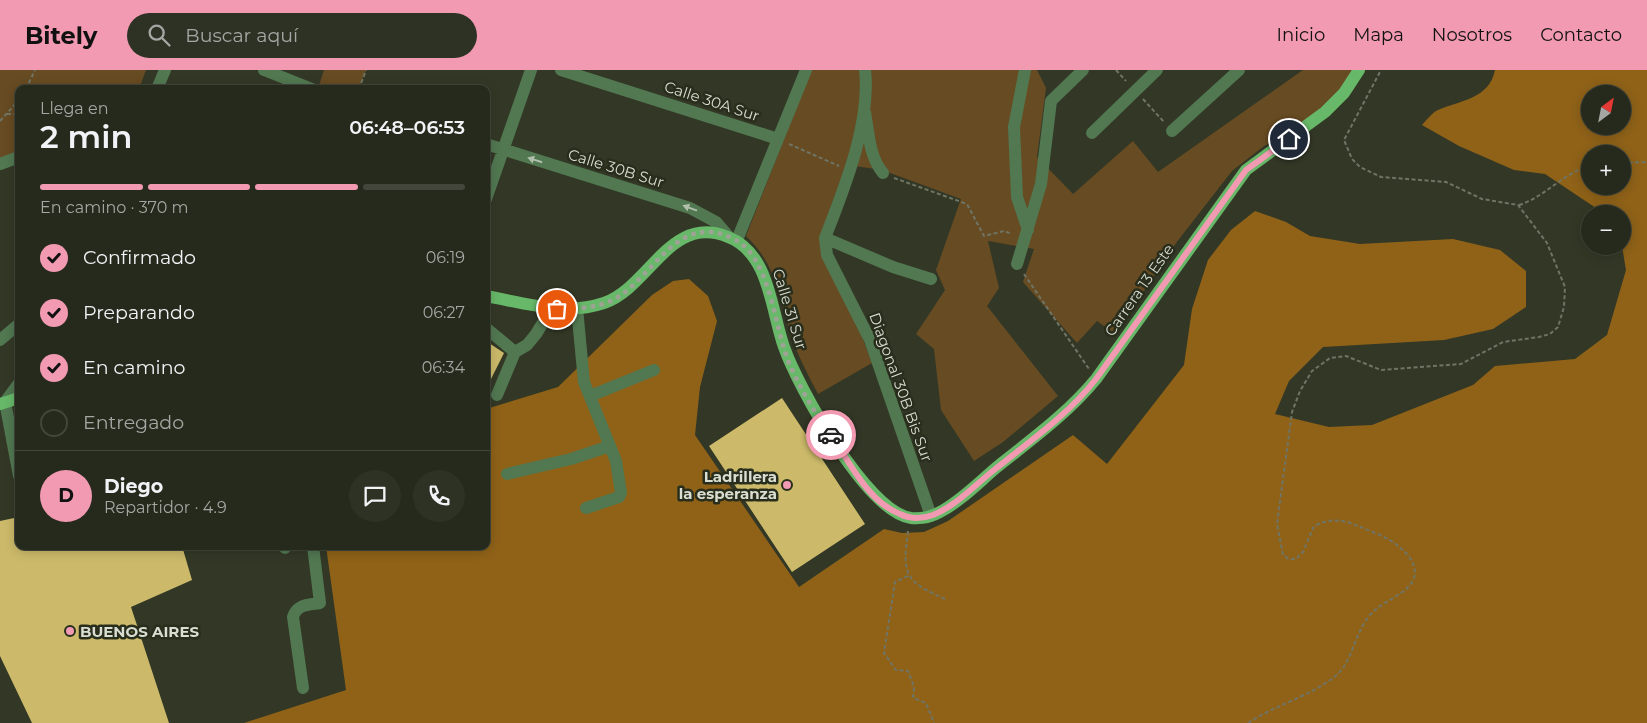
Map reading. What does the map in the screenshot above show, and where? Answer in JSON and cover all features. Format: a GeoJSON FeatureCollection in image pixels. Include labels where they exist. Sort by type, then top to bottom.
{"type":"FeatureCollection","features":[{"type":"Feature","properties":{"kind":"main road","name":"Carrera 13 Este"},"geometry":{"type":"LineString","coordinates":[[931,516],[950,506],[1054,423],[1078,400],[1096,379],[1246,170],[1325,112],[1344,93],[1360,70]]}},
{"type":"Feature","properties":{"kind":"main road"},"geometry":{"type":"LineString","coordinates":[[490,297],[552,308],[576,308],[602,304],[618,296],[670,247],[685,237],[702,233],[733,238]]}},
{"type":"Feature","properties":{"kind":"main road","name":"Calle 31 Sur"},"geometry":{"type":"LineString","coordinates":[[733,238],[750,252],[760,268],[783,346],[811,406],[872,493],[890,509],[910,518]]}},
{"type":"Feature","properties":{"kind":"main road"},"geometry":{"type":"LineString","coordinates":[[2,403],[15,399]]}},
{"type":"Feature","properties":{"kind":"main road"},"geometry":{"type":"LineString","coordinates":[[910,518],[931,516]]}},
{"type":"Feature","properties":{"kind":"street"},"geometry":{"type":"LineString","coordinates":[[159,85],[165,70]]}},
{"type":"Feature","properties":{"kind":"street"},"geometry":{"type":"LineString","coordinates":[[264,70],[302,85]]}},
{"type":"Feature","properties":{"kind":"street"},"geometry":{"type":"LineString","coordinates":[[490,187],[531,70]]}},
{"type":"Feature","properties":{"kind":"street","name":"Calle 30A Sur"},"geometry":{"type":"LineString","coordinates":[[561,70],[778,139]]}},
{"type":"Feature","properties":{"kind":"street"},"geometry":{"type":"LineString","coordinates":[[733,238],[778,139],[806,70]]}},
{"type":"Feature","properties":{"kind":"street"},"geometry":{"type":"LineString","coordinates":[[865,70],[864,105],[851,171],[825,238],[893,267],[930,279]]}},
{"type":"Feature","properties":{"kind":"street"},"geometry":{"type":"LineString","coordinates":[[1025,70],[1014,127],[1017,197],[1026,234]]}},
{"type":"Feature","properties":{"kind":"street"},"geometry":{"type":"LineString","coordinates":[[1017,264],[1041,184],[1051,101],[1083,70]]}},
{"type":"Feature","properties":{"kind":"street"},"geometry":{"type":"LineString","coordinates":[[1092,133],[1157,70]]}},
{"type":"Feature","properties":{"kind":"street"},"geometry":{"type":"LineString","coordinates":[[1172,131],[1239,70]]}},
{"type":"Feature","properties":{"kind":"street"},"geometry":{"type":"LineString","coordinates":[[864,105],[876,166],[883,173]]}},
{"type":"Feature","properties":{"kind":"street","name":"Calle 30B Sur"},"geometry":{"type":"LineString","coordinates":[[490,145],[690,208],[716,222],[733,238]]}},
{"type":"Feature","properties":{"kind":"street"},"geometry":{"type":"LineString","coordinates":[[0,164],[15,158]]}},
{"type":"Feature","properties":{"kind":"street","name":"Diagonal 30B Bis Sur"},"geometry":{"type":"LineString","coordinates":[[825,238],[828,255],[870,340],[931,516]]}},
{"type":"Feature","properties":{"kind":"street"},"geometry":{"type":"LineString","coordinates":[[497,395],[515,352],[527,345],[552,308]]}},
{"type":"Feature","properties":{"kind":"street"},"geometry":{"type":"LineString","coordinates":[[576,308],[584,382],[616,461],[621,493],[619,497],[586,508]]}},
{"type":"Feature","properties":{"kind":"street"},"geometry":{"type":"LineString","coordinates":[[0,340],[15,327]]}},
{"type":"Feature","properties":{"kind":"street"},"geometry":{"type":"LineString","coordinates":[[490,331],[515,352]]}},
{"type":"Feature","properties":{"kind":"street"},"geometry":{"type":"LineString","coordinates":[[590,396],[654,370]]}},
{"type":"Feature","properties":{"kind":"street"},"geometry":{"type":"LineString","coordinates":[[15,388],[2,403],[15,459]]}},
{"type":"Feature","properties":{"kind":"street"},"geometry":{"type":"LineString","coordinates":[[507,474],[572,459],[610,446]]}},
{"type":"Feature","properties":{"kind":"street"},"geometry":{"type":"LineString","coordinates":[[303,688],[292,617],[300,606],[320,603],[313,550]]}},
{"type":"Feature","properties":{"kind":"path"},"geometry":{"type":"LineString","coordinates":[[28,85],[35,70]]}},
{"type":"Feature","properties":{"kind":"path"},"geometry":{"type":"LineString","coordinates":[[360,85],[366,70]]}},
{"type":"Feature","properties":{"kind":"path"},"geometry":{"type":"LineString","coordinates":[[1381,70],[1344,140],[1352,159],[1360,168],[1382,177],[1446,182],[1482,199],[1518,205],[1533,201],[1576,169],[1581,168]]}},
{"type":"Feature","properties":{"kind":"path"},"geometry":{"type":"LineString","coordinates":[[0,121],[15,105]]}},
{"type":"Feature","properties":{"kind":"path"},"geometry":{"type":"LineString","coordinates":[[7,114],[15,114]]}},
{"type":"Feature","properties":{"kind":"path"},"geometry":{"type":"LineString","coordinates":[[778,139],[851,171]]}},
{"type":"Feature","properties":{"kind":"path"},"geometry":{"type":"LineString","coordinates":[[1631,163],[1647,162]]}},
{"type":"Feature","properties":{"kind":"path"},"geometry":{"type":"LineString","coordinates":[[883,173],[967,204],[984,236],[1004,231],[1026,234]]}},
{"type":"Feature","properties":{"kind":"path"},"geometry":{"type":"LineString","coordinates":[[1248,723],[1264,712],[1327,682],[1343,668],[1369,615],[1384,602],[1405,590],[1411,583],[1414,573],[1413,563],[1406,551],[1397,543],[1344,520],[1333,519],[1314,526],[1303,552],[1296,559],[1289,559],[1283,555],[1277,524],[1292,412],[1300,391],[1312,371],[1330,358],[1346,356],[1381,370],[1461,364],[1503,342],[1550,334],[1558,326],[1564,307],[1565,286],[1547,243],[1518,205]]}},
{"type":"Feature","properties":{"kind":"path"},"geometry":{"type":"LineString","coordinates":[[1017,264],[1096,379]]}},
{"type":"Feature","properties":{"kind":"path"},"geometry":{"type":"LineString","coordinates":[[910,518],[906,547],[908,576],[918,586],[945,599]]}},
{"type":"Feature","properties":{"kind":"path"},"geometry":{"type":"LineString","coordinates":[[908,576],[895,582],[884,654],[896,670],[908,672],[914,687],[913,698],[926,703],[934,723]]}},
{"type":"Feature","properties":{"kind":"shaded area"},"geometry":{"type":"Polygon","coordinates":[[[0,70],[146,70],[140,85],[15,85],[15,152],[0,158],[0,70]]]}},
{"type":"Feature","properties":{"kind":"shaded area"},"geometry":{"type":"Polygon","coordinates":[[[324,70],[366,70],[360,85],[319,85],[324,70]]]}},
{"type":"Feature","properties":{"kind":"shaded area"},"geometry":{"type":"Polygon","coordinates":[[[811,70],[1037,70],[1046,88],[1037,157],[1073,194],[1133,141],[1158,172],[1303,70],[1355,70],[1341,92],[1296,131],[1264,146],[1232,171],[1176,243],[1115,334],[1097,321],[1077,343],[1023,282],[1034,249],[988,241],[999,288],[987,306],[1058,396],[1003,442],[974,461],[941,410],[934,349],[916,334],[945,290],[936,270],[961,199],[882,170],[848,165],[822,232],[872,363],[818,394],[794,343],[771,270],[756,247],[746,236],[811,70]]]}},
{"type":"Feature","properties":{"kind":"shaded area"},"geometry":{"type":"Polygon","coordinates":[[[1495,70],[1647,70],[1647,723],[244,723],[346,690],[327,550],[490,550],[490,408],[558,387],[652,295],[673,281],[689,279],[708,296],[717,321],[700,387],[695,435],[799,587],[884,529],[902,533],[924,532],[948,521],[1073,435],[1107,464],[1184,365],[1192,309],[1208,260],[1231,230],[1255,211],[1286,222],[1310,236],[1360,244],[1453,239],[1500,250],[1526,271],[1526,307],[1493,329],[1444,340],[1323,347],[1289,381],[1275,414],[1329,427],[1372,425],[1473,385],[1495,366],[1575,359],[1607,335],[1626,270],[1624,255],[1631,255],[1631,205],[1592,205],[1545,174],[1514,170],[1459,146],[1422,125],[1436,111],[1472,98],[1480,93],[1492,80],[1495,70]]]}},
{"type":"Feature","properties":{"kind":"building"},"geometry":{"type":"Polygon","coordinates":[[[490,344],[504,353],[490,381],[490,344]]]}},
{"type":"Feature","properties":{"kind":"building","name":"Ladrillera la esperanza"},"geometry":{"type":"Polygon","coordinates":[[[782,398],[865,524],[792,572],[709,446],[782,398]]]}},
{"type":"Feature","properties":{"kind":"building","name":"BUENOS AIRES"},"geometry":{"type":"Polygon","coordinates":[[[15,518],[15,550],[183,550],[192,580],[131,607],[169,723],[32,723],[0,656],[0,521],[15,518]]]}},
{"type":"Feature","properties":{"kind":"way so far"},"geometry":{"type":"LineString","coordinates":[[557,309],[580,308],[613,300],[631,286],[670,247],[685,237],[694,234],[711,233],[737,240],[756,259],[764,277],[789,362],[811,406],[831,435]]}},
{"type":"Feature","properties":{"kind":"place","name":"Ladrillera la esperanza"},"geometry":{"type":"Point","coordinates":[787,485]}},
{"type":"Feature","properties":{"kind":"place","name":"BUENOS AIRES"},"geometry":{"type":"Point","coordinates":[70,631]}},
{"type":"Feature","properties":{"kind":"route"},"geometry":{"type":"LineString","coordinates":[[831,435],[872,493],[890,509],[910,518],[920,518],[931,516],[950,506],[1061,417],[1078,400],[1096,379],[1196,237],[1246,170],[1289,139]]}}]}
